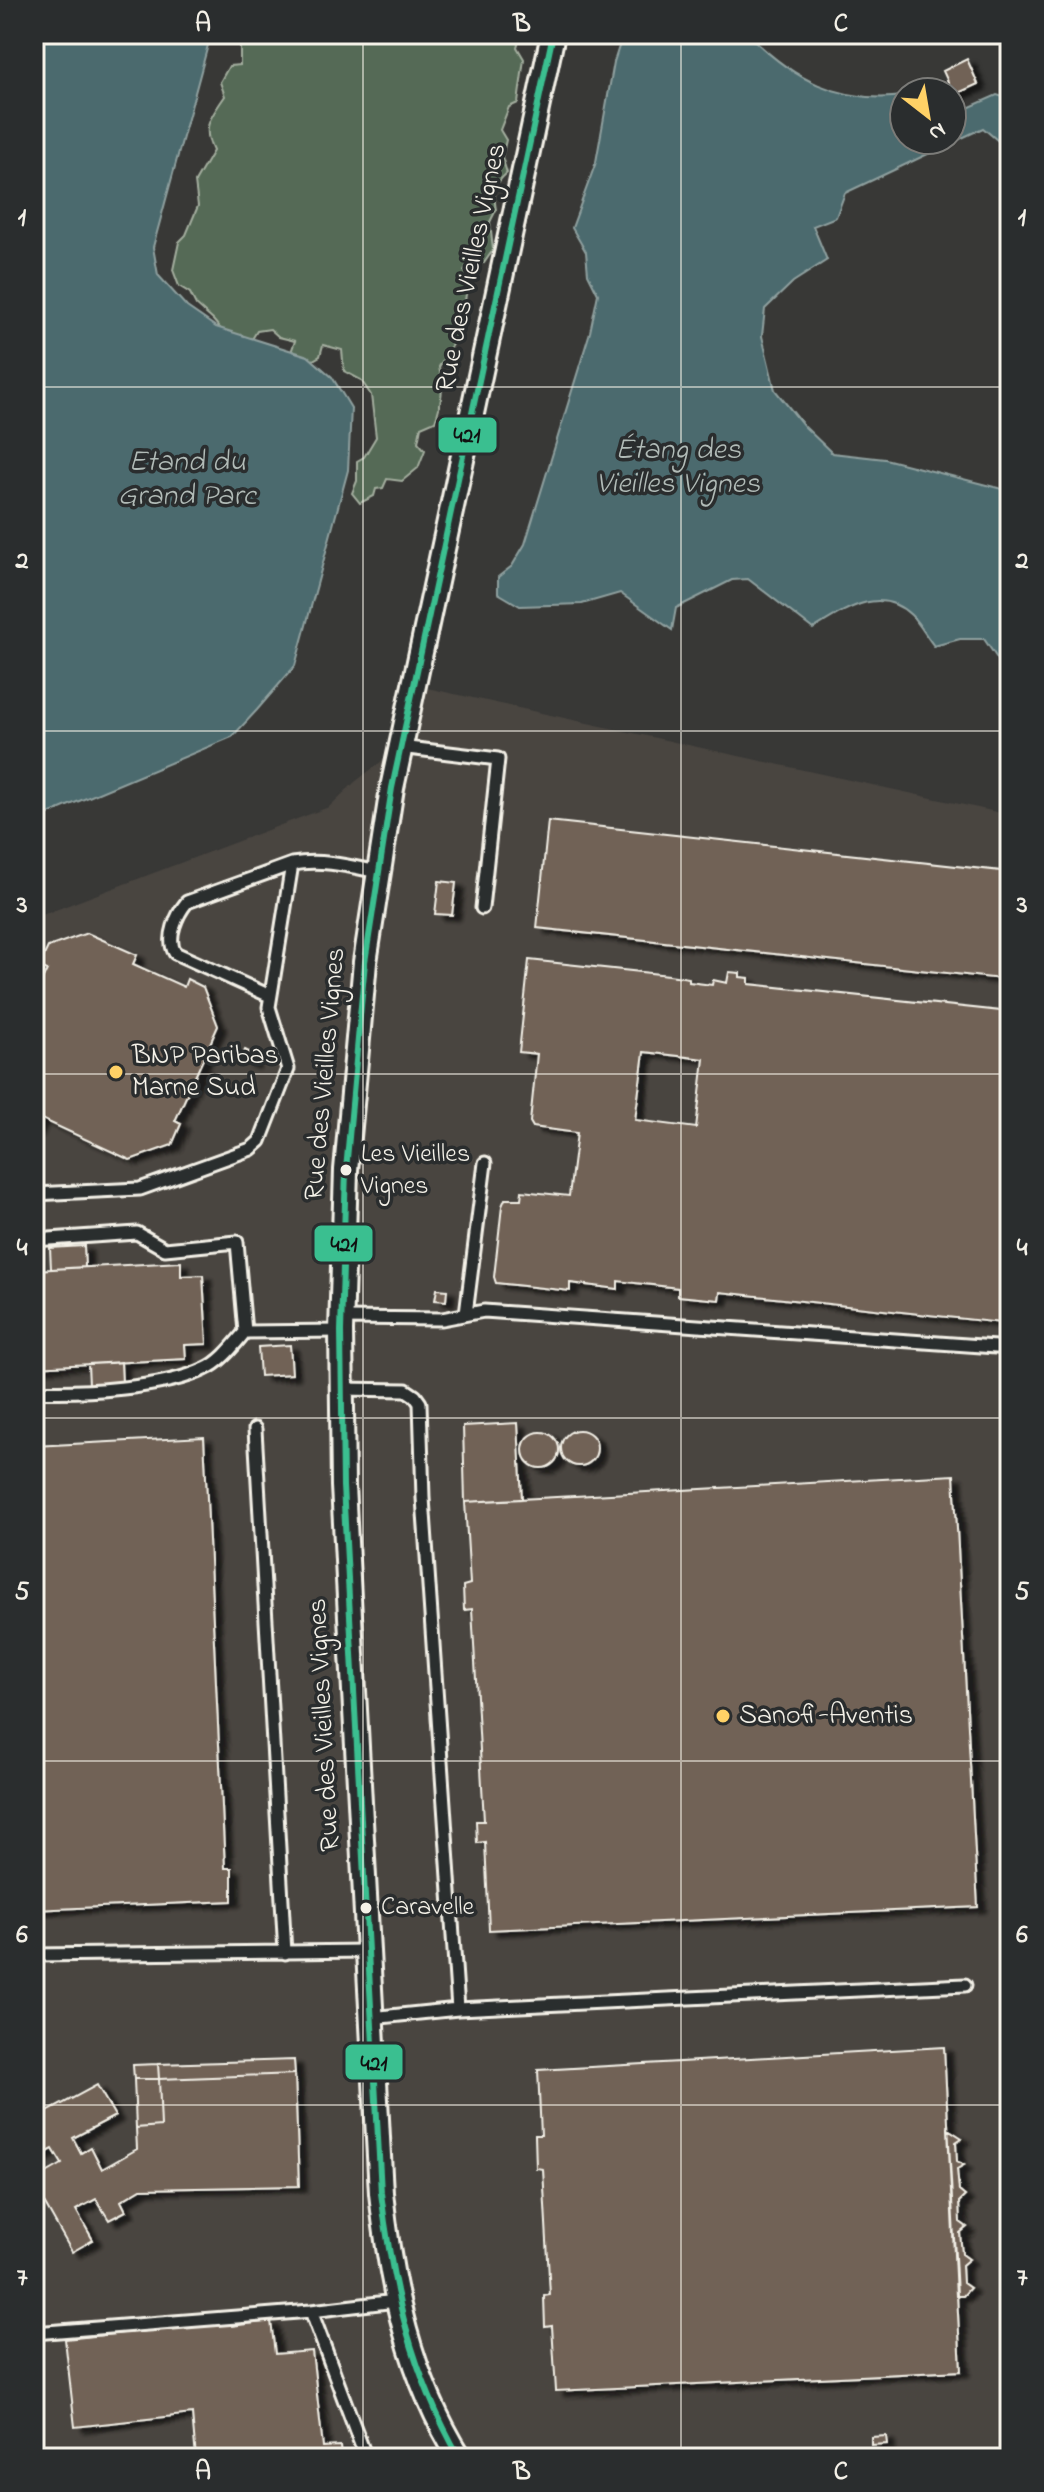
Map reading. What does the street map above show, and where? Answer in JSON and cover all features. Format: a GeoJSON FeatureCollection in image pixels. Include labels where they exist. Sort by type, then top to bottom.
{"type":"FeatureCollection","features":[{"type":"Feature","properties":{"kind":"street","name":"Rue des Vieilles Vignes"},"geometry":{"type":"LineString","coordinates":[[460,2458],[414,2364],[396,2301],[381,2193],[344,1525],[340,1389],[344,1193],[354,1064],[378,872],[400,747],[553,34]]}},
{"type":"Feature","properties":{"kind":"lane"},"geometry":{"type":"LineString","coordinates":[[400,747],[498,759],[482,908]]}},
{"type":"Feature","properties":{"kind":"lane"},"geometry":{"type":"LineString","coordinates":[[270,996],[175,953],[171,940],[180,910],[187,902],[307,861],[331,862],[378,872]]}},
{"type":"Feature","properties":{"kind":"lane"},"geometry":{"type":"LineString","coordinates":[[34,1194],[140,1189],[255,1146],[260,1141],[288,1069],[288,1060],[271,1018],[270,996],[292,864]]}},
{"type":"Feature","properties":{"kind":"lane"},"geometry":{"type":"LineString","coordinates":[[466,1314],[485,1163]]}},
{"type":"Feature","properties":{"kind":"lane"},"geometry":{"type":"LineString","coordinates":[[34,1240],[137,1233],[165,1249],[237,1242],[245,1332]]}},
{"type":"Feature","properties":{"kind":"lane"},"geometry":{"type":"LineString","coordinates":[[34,1391],[162,1384],[206,1369],[226,1354],[245,1332],[442,1319],[500,1312],[1010,1348]]}},
{"type":"Feature","properties":{"kind":"lane"},"geometry":{"type":"LineString","coordinates":[[340,1389],[406,1390],[420,1403],[424,1514],[458,2009]]}},
{"type":"Feature","properties":{"kind":"lane"},"geometry":{"type":"LineString","coordinates":[[255,1429],[285,1953]]}},
{"type":"Feature","properties":{"kind":"lane"},"geometry":{"type":"LineString","coordinates":[[34,1955],[367,1951]]}},
{"type":"Feature","properties":{"kind":"lane"},"geometry":{"type":"LineString","coordinates":[[370,2019],[458,2009],[965,1985]]}},
{"type":"Feature","properties":{"kind":"lane"},"geometry":{"type":"LineString","coordinates":[[34,2333],[311,2311],[396,2301]]}},
{"type":"Feature","properties":{"kind":"lane"},"geometry":{"type":"LineString","coordinates":[[311,2311],[366,2458]]}},
{"type":"Feature","properties":{"kind":"shaded area"},"geometry":{"type":"Polygon","coordinates":[[[413,685],[1010,815],[1010,2458],[34,2458],[34,918],[329,807],[400,747],[413,685]]]}},
{"type":"Feature","properties":{"kind":"green space"},"geometry":{"type":"Polygon","coordinates":[[[243,34],[521,34],[517,47],[524,59],[518,103],[509,107],[500,130],[506,140],[502,157],[507,173],[495,189],[496,210],[490,222],[493,250],[484,263],[471,259],[464,271],[472,280],[466,292],[460,326],[439,367],[442,394],[435,421],[421,427],[418,442],[425,450],[418,468],[402,481],[387,479],[383,488],[376,489],[374,496],[360,503],[352,493],[357,481],[357,461],[364,457],[376,437],[371,395],[361,380],[344,371],[342,350],[323,345],[320,356],[304,365],[290,355],[295,341],[279,337],[270,329],[257,331],[249,344],[230,340],[196,305],[190,293],[179,286],[173,270],[179,242],[186,235],[198,206],[195,182],[213,151],[208,128],[225,96],[220,82],[229,66],[240,65],[240,38],[243,34]]]}},
{"type":"Feature","properties":{"kind":"water","name":"Etand du Grand Parc"},"geometry":{"type":"Polygon","coordinates":[[[34,34],[211,34],[153,247],[158,275],[187,307],[216,327],[308,356],[332,377],[351,408],[348,470],[295,666],[232,737],[34,820],[34,34]]]}},
{"type":"Feature","properties":{"kind":"water","name":"Étang des Vieilles Vignes"},"geometry":{"type":"Polygon","coordinates":[[[623,34],[748,34],[782,64],[818,85],[859,96],[888,97],[888,156],[924,156],[845,193],[836,217],[813,226],[827,260],[793,282],[765,309],[762,336],[775,390],[804,426],[832,453],[885,459],[1010,491],[1010,662],[999,661],[984,639],[960,639],[934,646],[911,615],[899,606],[886,602],[874,601],[849,608],[813,629],[748,579],[732,580],[676,608],[672,630],[620,593],[582,604],[520,606],[498,593],[498,577],[512,566],[525,544],[590,332],[598,294],[588,274],[586,252],[572,228],[596,162],[614,62],[623,34]]]}},
{"type":"Feature","properties":{"kind":"water","name":"Étang des Vieilles Vignes"},"geometry":{"type":"Polygon","coordinates":[[[997,95],[1010,99],[1010,151],[983,128],[968,135],[968,108],[997,95]]]}},
{"type":"Feature","properties":{"kind":"building"},"geometry":{"type":"Polygon","coordinates":[[[967,59],[978,84],[968,89],[968,76],[945,76],[943,71],[967,59]]]}},
{"type":"Feature","properties":{"kind":"building"},"geometry":{"type":"Polygon","coordinates":[[[548,821],[1010,872],[1010,980],[537,928],[548,821]]]}},
{"type":"Feature","properties":{"kind":"building"},"geometry":{"type":"Polygon","coordinates":[[[439,881],[456,883],[452,915],[435,914],[439,881]]]}},
{"type":"Feature","properties":{"kind":"building","name":"BNP Paribas Marne Sud"},"geometry":{"type":"Polygon","coordinates":[[[87,933],[137,955],[133,964],[184,987],[187,979],[203,987],[218,1026],[175,1121],[181,1124],[172,1145],[130,1160],[40,1118],[34,1132],[34,997],[47,970],[39,966],[48,947],[87,933]]]}},
{"type":"Feature","properties":{"kind":"building"},"geometry":{"type":"Polygon","coordinates":[[[529,960],[669,975],[712,985],[713,980],[727,983],[729,972],[740,973],[740,977],[749,978],[749,984],[1010,1012],[1010,1324],[720,1292],[719,1300],[678,1296],[678,1288],[618,1281],[618,1289],[570,1283],[570,1291],[496,1283],[494,1277],[505,1199],[521,1199],[522,1191],[569,1196],[577,1133],[533,1127],[530,1122],[537,1054],[519,1052],[529,960]],[[644,1052],[635,1120],[696,1128],[704,1059],[644,1052]]]}},
{"type":"Feature","properties":{"kind":"building"},"geometry":{"type":"Polygon","coordinates":[[[245,1050],[255,1055],[251,1064],[241,1059],[245,1050]]]}},
{"type":"Feature","properties":{"kind":"building"},"geometry":{"type":"Polygon","coordinates":[[[84,1246],[85,1267],[51,1269],[50,1248],[84,1246]]]}},
{"type":"Feature","properties":{"kind":"building"},"geometry":{"type":"Polygon","coordinates":[[[181,1262],[181,1276],[203,1275],[207,1344],[185,1345],[186,1359],[34,1367],[34,1270],[181,1262]]]}},
{"type":"Feature","properties":{"kind":"building"},"geometry":{"type":"Polygon","coordinates":[[[437,1289],[447,1290],[446,1301],[435,1300],[437,1289]]]}},
{"type":"Feature","properties":{"kind":"building"},"geometry":{"type":"Polygon","coordinates":[[[290,1345],[292,1374],[260,1376],[258,1347],[290,1345]]]}},
{"type":"Feature","properties":{"kind":"building"},"geometry":{"type":"Polygon","coordinates":[[[121,1362],[122,1383],[89,1385],[88,1364],[121,1362]]]}},
{"type":"Feature","properties":{"kind":"building"},"geometry":{"type":"Polygon","coordinates":[[[518,1423],[522,1499],[465,1502],[463,1426],[518,1423]]]}},
{"type":"Feature","properties":{"kind":"building"},"geometry":{"type":"Polygon","coordinates":[[[579,1430],[591,1436],[597,1448],[591,1460],[579,1466],[567,1460],[561,1448],[567,1436],[579,1430]]]}},
{"type":"Feature","properties":{"kind":"building"},"geometry":{"type":"Polygon","coordinates":[[[541,1432],[554,1437],[559,1450],[554,1463],[541,1468],[528,1463],[523,1450],[528,1437],[541,1432]]]}},
{"type":"Feature","properties":{"kind":"building"},"geometry":{"type":"Polygon","coordinates":[[[204,1437],[225,1868],[232,1868],[232,1901],[34,1910],[34,1446],[204,1437]]]}},
{"type":"Feature","properties":{"kind":"building","name":"Sanofi-Aventis"},"geometry":{"type":"Polygon","coordinates":[[[954,1475],[978,1907],[489,1930],[485,1842],[477,1843],[476,1821],[484,1821],[472,1609],[464,1610],[463,1586],[470,1584],[465,1502],[954,1475]]]}},
{"type":"Feature","properties":{"kind":"building"},"geometry":{"type":"Polygon","coordinates":[[[944,2047],[961,2371],[556,2391],[552,2326],[545,2327],[544,2296],[550,2295],[543,2169],[536,2168],[535,2135],[541,2135],[538,2070],[944,2047]]]}},
{"type":"Feature","properties":{"kind":"building"},"geometry":{"type":"Polygon","coordinates":[[[294,2060],[295,2074],[159,2079],[158,2064],[294,2060]]]}},
{"type":"Feature","properties":{"kind":"building"},"geometry":{"type":"Polygon","coordinates":[[[158,2064],[159,2079],[134,2079],[133,2065],[158,2064]]]}},
{"type":"Feature","properties":{"kind":"building"},"geometry":{"type":"Polygon","coordinates":[[[295,2074],[299,2186],[141,2189],[121,2201],[126,2211],[109,2220],[96,2199],[76,2210],[93,2240],[72,2252],[34,2185],[34,2180],[62,2164],[53,2149],[34,2159],[34,2119],[97,2085],[115,2116],[73,2138],[81,2153],[91,2147],[102,2169],[137,2149],[136,2128],[161,2126],[159,2079],[295,2074]]]}},
{"type":"Feature","properties":{"kind":"building"},"geometry":{"type":"Polygon","coordinates":[[[134,2079],[159,2079],[161,2126],[136,2128],[134,2079]]]}},
{"type":"Feature","properties":{"kind":"building"},"geometry":{"type":"Polygon","coordinates":[[[948,2129],[962,2138],[956,2142],[957,2161],[964,2165],[957,2169],[959,2191],[965,2196],[959,2202],[960,2222],[967,2227],[960,2233],[962,2254],[969,2259],[962,2265],[963,2283],[970,2288],[963,2296],[956,2296],[948,2129]]]}},
{"type":"Feature","properties":{"kind":"building"},"geometry":{"type":"Polygon","coordinates":[[[271,2321],[275,2354],[312,2351],[323,2447],[340,2446],[341,2458],[196,2458],[192,2414],[75,2427],[65,2339],[231,2322],[232,2326],[271,2321]]]}},
{"type":"Feature","properties":{"kind":"building"},"geometry":{"type":"Polygon","coordinates":[[[886,2436],[887,2444],[871,2445],[871,2437],[886,2436]]]}},
{"type":"Feature","properties":{"kind":"transit line","name":"421"},"geometry":{"type":"LineString","coordinates":[[460,2458],[429,2394],[407,2330],[398,2297],[381,2193],[343,1486],[341,1331],[346,1170],[365,962],[392,788],[553,34]]}},
{"type":"Feature","properties":{"kind":"place","name":"BNP Paribas Marne Sud"},"geometry":{"type":"Point","coordinates":[116,1072]}},
{"type":"Feature","properties":{"kind":"place","name":"Les Vieilles Vignes"},"geometry":{"type":"Point","coordinates":[346,1170]}},
{"type":"Feature","properties":{"kind":"place","name":"Sanofi-Aventis"},"geometry":{"type":"Point","coordinates":[723,1716]}},
{"type":"Feature","properties":{"kind":"place","name":"Caravelle"},"geometry":{"type":"Point","coordinates":[366,1908]}}]}
